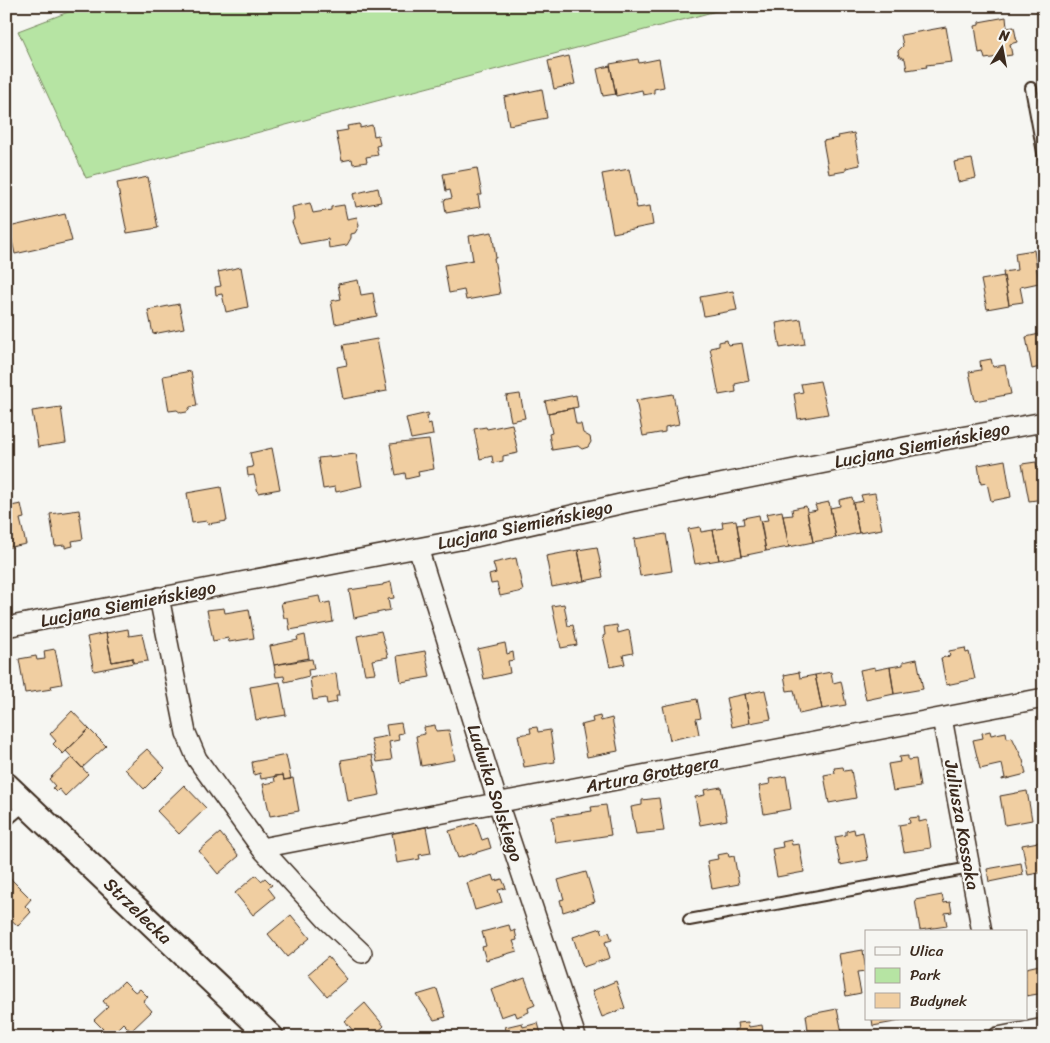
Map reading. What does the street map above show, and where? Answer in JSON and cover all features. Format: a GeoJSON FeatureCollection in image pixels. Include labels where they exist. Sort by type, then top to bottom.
{"type":"FeatureCollection","features":[{"type":"Feature","properties":{"kind":"street","name":"Lucjana Siemieńskiego"},"geometry":{"type":"LineString","coordinates":[[6,627],[475,537],[638,500],[905,447],[1044,422]]}},
{"type":"Feature","properties":{"kind":"street","name":"Ludwika Solskiego"},"geometry":{"type":"LineString","coordinates":[[418,548],[498,804],[576,1037]]}},
{"type":"Feature","properties":{"kind":"street"},"geometry":{"type":"LineString","coordinates":[[160,598],[186,733],[197,759],[261,848],[326,919],[362,953]]}},
{"type":"Feature","properties":{"kind":"street","name":"Artura Grottgera"},"geometry":{"type":"LineString","coordinates":[[261,848],[1044,698]]}},
{"type":"Feature","properties":{"kind":"street","name":"Juliusza Kossaka"},"geometry":{"type":"LineString","coordinates":[[942,718],[982,930]]}},
{"type":"Feature","properties":{"kind":"street","name":"Strzelecka"},"geometry":{"type":"LineString","coordinates":[[6,785],[271,1037]]}},
{"type":"Feature","properties":{"kind":"street"},"geometry":{"type":"LineString","coordinates":[[998,1020],[1000,1036],[1044,1028]]}},
{"type":"Feature","properties":{"kind":"lane"},"geometry":{"type":"LineString","coordinates":[[1031,88],[1044,158]]}},
{"type":"Feature","properties":{"kind":"lane"},"geometry":{"type":"LineString","coordinates":[[6,820],[26,804]]}},
{"type":"Feature","properties":{"kind":"lane"},"geometry":{"type":"LineString","coordinates":[[689,920],[970,868]]}},
{"type":"Feature","properties":{"kind":"green space"},"geometry":{"type":"Polygon","coordinates":[[[84,6],[735,6],[86,178],[18,31],[84,6]]]}},
{"type":"Feature","properties":{"kind":"building"},"geometry":{"type":"Polygon","coordinates":[[[1006,17],[1007,28],[1014,27],[1017,42],[1010,44],[1012,55],[985,59],[983,52],[979,53],[975,26],[979,25],[979,22],[1006,17]]]}},
{"type":"Feature","properties":{"kind":"building"},"geometry":{"type":"Polygon","coordinates":[[[946,27],[952,62],[926,65],[927,67],[907,70],[905,59],[899,56],[898,51],[903,46],[901,35],[946,27]]]}},
{"type":"Feature","properties":{"kind":"building"},"geometry":{"type":"Polygon","coordinates":[[[569,56],[575,84],[554,89],[548,61],[569,56]]]}},
{"type":"Feature","properties":{"kind":"building"},"geometry":{"type":"Polygon","coordinates":[[[638,59],[639,63],[659,59],[664,87],[654,89],[654,93],[643,95],[642,90],[616,96],[610,64],[638,59]]]}},
{"type":"Feature","properties":{"kind":"building"},"geometry":{"type":"Polygon","coordinates":[[[610,66],[616,94],[603,96],[597,69],[610,66]]]}},
{"type":"Feature","properties":{"kind":"building"},"geometry":{"type":"Polygon","coordinates":[[[542,89],[547,118],[509,125],[504,97],[542,89]]]}},
{"type":"Feature","properties":{"kind":"building"},"geometry":{"type":"Polygon","coordinates":[[[360,124],[360,128],[372,125],[374,136],[378,135],[380,145],[376,146],[378,155],[366,157],[367,162],[353,164],[352,159],[342,161],[336,132],[348,130],[347,126],[360,124]]]}},
{"type":"Feature","properties":{"kind":"building"},"geometry":{"type":"Polygon","coordinates":[[[854,133],[860,165],[846,168],[846,171],[829,174],[823,141],[854,133]]]}},
{"type":"Feature","properties":{"kind":"building"},"geometry":{"type":"Polygon","coordinates":[[[972,159],[976,178],[958,182],[954,162],[972,159]]]}},
{"type":"Feature","properties":{"kind":"building"},"geometry":{"type":"Polygon","coordinates":[[[477,168],[482,195],[478,195],[480,207],[446,213],[444,200],[452,198],[450,190],[446,191],[443,174],[477,168]]]}},
{"type":"Feature","properties":{"kind":"building"},"geometry":{"type":"Polygon","coordinates":[[[629,169],[637,208],[650,206],[653,225],[613,233],[602,174],[629,169]]]}},
{"type":"Feature","properties":{"kind":"building"},"geometry":{"type":"Polygon","coordinates":[[[148,177],[158,228],[127,233],[117,183],[148,177]]]}},
{"type":"Feature","properties":{"kind":"building"},"geometry":{"type":"Polygon","coordinates":[[[378,188],[381,202],[356,207],[353,194],[378,188]]]}},
{"type":"Feature","properties":{"kind":"building"},"geometry":{"type":"Polygon","coordinates":[[[310,203],[313,213],[331,210],[331,207],[344,205],[347,219],[357,217],[359,226],[355,233],[351,234],[347,245],[329,248],[328,239],[300,244],[292,222],[294,219],[292,207],[310,203]]]}},
{"type":"Feature","properties":{"kind":"building"},"geometry":{"type":"Polygon","coordinates":[[[65,214],[72,241],[15,254],[9,227],[65,214]]]}},
{"type":"Feature","properties":{"kind":"building"},"geometry":{"type":"Polygon","coordinates":[[[492,232],[500,294],[466,300],[464,290],[449,293],[444,265],[473,260],[469,236],[492,232]]]}},
{"type":"Feature","properties":{"kind":"building"},"geometry":{"type":"Polygon","coordinates":[[[1034,250],[1039,283],[1020,287],[1023,302],[1009,304],[1003,272],[1017,270],[1015,253],[1034,250]]]}},
{"type":"Feature","properties":{"kind":"building"},"geometry":{"type":"Polygon","coordinates":[[[241,267],[248,307],[226,312],[222,294],[216,295],[215,287],[221,286],[218,272],[241,267]]]}},
{"type":"Feature","properties":{"kind":"building"},"geometry":{"type":"Polygon","coordinates":[[[1004,276],[1009,305],[987,309],[981,280],[1004,276]]]}},
{"type":"Feature","properties":{"kind":"building"},"geometry":{"type":"Polygon","coordinates":[[[358,280],[361,295],[373,293],[377,316],[335,324],[331,301],[341,299],[338,284],[358,280]]]}},
{"type":"Feature","properties":{"kind":"building"},"geometry":{"type":"Polygon","coordinates":[[[733,291],[737,310],[704,316],[700,297],[733,291]]]}},
{"type":"Feature","properties":{"kind":"building"},"geometry":{"type":"Polygon","coordinates":[[[179,304],[184,328],[153,334],[148,310],[179,304]]]}},
{"type":"Feature","properties":{"kind":"building"},"geometry":{"type":"Polygon","coordinates":[[[801,319],[805,344],[780,348],[776,323],[801,319]]]}},
{"type":"Feature","properties":{"kind":"building"},"geometry":{"type":"Polygon","coordinates":[[[1044,333],[1044,366],[1032,369],[1026,337],[1044,333]]]}},
{"type":"Feature","properties":{"kind":"building"},"geometry":{"type":"Polygon","coordinates":[[[377,339],[387,391],[343,399],[337,367],[347,365],[343,345],[377,339]]]}},
{"type":"Feature","properties":{"kind":"building"},"geometry":{"type":"Polygon","coordinates":[[[727,340],[728,345],[742,343],[749,381],[735,384],[736,392],[719,395],[710,348],[719,346],[719,342],[727,340]]]}},
{"type":"Feature","properties":{"kind":"building"},"geometry":{"type":"Polygon","coordinates":[[[991,359],[993,367],[1005,365],[1011,394],[975,401],[969,372],[981,370],[980,361],[991,359]]]}},
{"type":"Feature","properties":{"kind":"building"},"geometry":{"type":"Polygon","coordinates":[[[191,371],[197,406],[190,407],[187,412],[169,411],[163,376],[191,371]]]}},
{"type":"Feature","properties":{"kind":"building"},"geometry":{"type":"Polygon","coordinates":[[[820,381],[828,414],[798,419],[794,394],[803,392],[801,384],[820,381]]]}},
{"type":"Feature","properties":{"kind":"building"},"geometry":{"type":"Polygon","coordinates":[[[520,394],[525,418],[511,421],[506,396],[520,394]]]}},
{"type":"Feature","properties":{"kind":"building"},"geometry":{"type":"Polygon","coordinates":[[[673,394],[679,424],[665,427],[665,432],[643,436],[636,400],[673,394]]]}},
{"type":"Feature","properties":{"kind":"building"},"geometry":{"type":"Polygon","coordinates":[[[576,395],[578,407],[548,413],[545,401],[576,395]]]}},
{"type":"Feature","properties":{"kind":"building"},"geometry":{"type":"Polygon","coordinates":[[[61,407],[66,443],[38,447],[32,411],[61,407]]]}},
{"type":"Feature","properties":{"kind":"building"},"geometry":{"type":"Polygon","coordinates":[[[573,408],[576,424],[581,424],[583,433],[590,437],[591,442],[588,447],[582,449],[578,446],[552,450],[549,434],[552,433],[548,413],[573,408]]]}},
{"type":"Feature","properties":{"kind":"building"},"geometry":{"type":"Polygon","coordinates":[[[428,413],[428,424],[431,423],[433,435],[411,439],[406,418],[428,413]]]}},
{"type":"Feature","properties":{"kind":"building"},"geometry":{"type":"Polygon","coordinates":[[[512,424],[518,453],[503,456],[503,461],[493,463],[492,456],[480,459],[474,429],[486,427],[487,429],[512,424]]]}},
{"type":"Feature","properties":{"kind":"building"},"geometry":{"type":"Polygon","coordinates":[[[429,440],[434,469],[418,472],[419,476],[406,479],[405,473],[396,475],[390,444],[429,440]]]}},
{"type":"Feature","properties":{"kind":"building"},"geometry":{"type":"Polygon","coordinates":[[[272,448],[280,489],[258,493],[254,475],[248,476],[247,468],[253,467],[250,453],[272,448]]]}},
{"type":"Feature","properties":{"kind":"building"},"geometry":{"type":"Polygon","coordinates":[[[356,454],[362,486],[336,492],[335,487],[323,489],[318,458],[356,454]]]}},
{"type":"Feature","properties":{"kind":"building"},"geometry":{"type":"Polygon","coordinates":[[[1005,460],[1011,497],[991,501],[987,483],[981,484],[978,465],[1005,460]]]}},
{"type":"Feature","properties":{"kind":"building"},"geometry":{"type":"Polygon","coordinates":[[[1036,462],[1037,468],[1044,467],[1044,499],[1029,501],[1022,464],[1036,462]]]}},
{"type":"Feature","properties":{"kind":"building"},"geometry":{"type":"Polygon","coordinates":[[[221,487],[227,521],[208,524],[207,521],[192,523],[187,493],[221,487]]]}},
{"type":"Feature","properties":{"kind":"building"},"geometry":{"type":"Polygon","coordinates":[[[875,493],[882,529],[859,533],[853,503],[863,501],[861,495],[875,493]]]}},
{"type":"Feature","properties":{"kind":"building"},"geometry":{"type":"Polygon","coordinates":[[[852,497],[859,533],[836,538],[830,508],[840,506],[839,500],[852,497]]]}},
{"type":"Feature","properties":{"kind":"building"},"geometry":{"type":"Polygon","coordinates":[[[829,502],[836,538],[813,542],[807,512],[817,510],[815,505],[829,502]]]}},
{"type":"Feature","properties":{"kind":"building"},"geometry":{"type":"Polygon","coordinates":[[[21,504],[24,518],[20,519],[26,544],[6,548],[6,507],[21,504]]]}},
{"type":"Feature","properties":{"kind":"building"},"geometry":{"type":"Polygon","coordinates":[[[806,506],[813,542],[789,547],[783,516],[793,515],[792,509],[806,506]]]}},
{"type":"Feature","properties":{"kind":"building"},"geometry":{"type":"Polygon","coordinates":[[[79,510],[83,539],[72,541],[73,546],[65,548],[65,545],[55,546],[50,514],[79,510]]]}},
{"type":"Feature","properties":{"kind":"building"},"geometry":{"type":"Polygon","coordinates":[[[782,511],[789,547],[766,551],[761,521],[768,520],[766,514],[782,511]]]}},
{"type":"Feature","properties":{"kind":"building"},"geometry":{"type":"Polygon","coordinates":[[[759,515],[766,551],[742,556],[737,525],[744,524],[743,518],[759,515]]]}},
{"type":"Feature","properties":{"kind":"building"},"geometry":{"type":"Polygon","coordinates":[[[736,520],[742,556],[719,560],[713,530],[723,528],[722,522],[736,520]]]}},
{"type":"Feature","properties":{"kind":"building"},"geometry":{"type":"Polygon","coordinates":[[[700,527],[701,532],[713,530],[719,560],[695,564],[688,529],[700,527]]]}},
{"type":"Feature","properties":{"kind":"building"},"geometry":{"type":"Polygon","coordinates":[[[666,534],[672,571],[640,576],[634,539],[666,534]]]}},
{"type":"Feature","properties":{"kind":"building"},"geometry":{"type":"Polygon","coordinates":[[[597,547],[603,577],[584,581],[578,550],[597,547]]]}},
{"type":"Feature","properties":{"kind":"building"},"geometry":{"type":"Polygon","coordinates":[[[578,550],[584,581],[552,587],[546,556],[578,550]]]}},
{"type":"Feature","properties":{"kind":"building"},"geometry":{"type":"Polygon","coordinates":[[[516,558],[523,591],[500,596],[497,583],[491,584],[489,575],[496,573],[493,563],[516,558]]]}},
{"type":"Feature","properties":{"kind":"building"},"geometry":{"type":"Polygon","coordinates":[[[391,582],[394,598],[388,599],[390,610],[354,618],[349,590],[391,582]]]}},
{"type":"Feature","properties":{"kind":"building"},"geometry":{"type":"Polygon","coordinates":[[[319,596],[321,604],[330,602],[333,622],[290,630],[288,618],[284,618],[281,603],[319,596]]]}},
{"type":"Feature","properties":{"kind":"building"},"geometry":{"type":"Polygon","coordinates":[[[564,604],[568,626],[573,625],[577,645],[561,648],[552,606],[564,604]]]}},
{"type":"Feature","properties":{"kind":"building"},"geometry":{"type":"Polygon","coordinates":[[[224,608],[225,613],[249,609],[254,638],[229,642],[228,638],[213,641],[207,610],[224,608]]]}},
{"type":"Feature","properties":{"kind":"building"},"geometry":{"type":"Polygon","coordinates":[[[617,625],[618,633],[629,630],[633,653],[623,655],[625,664],[610,667],[603,636],[605,635],[604,627],[617,625]]]}},
{"type":"Feature","properties":{"kind":"building"},"geometry":{"type":"Polygon","coordinates":[[[128,629],[129,636],[142,634],[148,661],[133,663],[133,658],[112,662],[106,633],[128,629]]]}},
{"type":"Feature","properties":{"kind":"building"},"geometry":{"type":"Polygon","coordinates":[[[381,631],[388,657],[372,660],[375,673],[365,674],[357,636],[381,631]]]}},
{"type":"Feature","properties":{"kind":"building"},"geometry":{"type":"Polygon","coordinates":[[[106,633],[112,662],[133,658],[133,663],[94,671],[87,637],[106,633]]]}},
{"type":"Feature","properties":{"kind":"building"},"geometry":{"type":"Polygon","coordinates":[[[305,635],[309,658],[274,665],[270,646],[298,640],[297,637],[305,635]]]}},
{"type":"Feature","properties":{"kind":"building"},"geometry":{"type":"Polygon","coordinates":[[[505,643],[507,654],[513,652],[514,660],[508,661],[510,673],[484,679],[478,649],[505,643]]]}},
{"type":"Feature","properties":{"kind":"building"},"geometry":{"type":"Polygon","coordinates":[[[965,648],[966,653],[969,652],[975,679],[946,685],[941,658],[950,656],[949,651],[965,648]]]}},
{"type":"Feature","properties":{"kind":"building"},"geometry":{"type":"Polygon","coordinates":[[[55,649],[62,684],[51,686],[52,689],[25,693],[19,659],[36,656],[37,660],[45,659],[44,651],[55,649]]]}},
{"type":"Feature","properties":{"kind":"building"},"geometry":{"type":"Polygon","coordinates":[[[425,651],[430,677],[401,682],[397,656],[425,651]]]}},
{"type":"Feature","properties":{"kind":"building"},"geometry":{"type":"Polygon","coordinates":[[[312,659],[314,669],[308,670],[309,676],[285,682],[284,676],[276,677],[274,665],[312,659]]]}},
{"type":"Feature","properties":{"kind":"building"},"geometry":{"type":"Polygon","coordinates":[[[917,659],[923,689],[894,694],[890,667],[903,665],[903,662],[917,659]]]}},
{"type":"Feature","properties":{"kind":"building"},"geometry":{"type":"Polygon","coordinates":[[[875,667],[875,670],[890,667],[894,694],[866,700],[860,670],[875,667]]]}},
{"type":"Feature","properties":{"kind":"building"},"geometry":{"type":"Polygon","coordinates":[[[799,672],[800,678],[815,675],[822,709],[799,714],[794,690],[787,691],[784,675],[799,672]]]}},
{"type":"Feature","properties":{"kind":"building"},"geometry":{"type":"Polygon","coordinates":[[[831,672],[833,683],[841,681],[846,705],[822,709],[815,675],[831,672]]]}},
{"type":"Feature","properties":{"kind":"building"},"geometry":{"type":"Polygon","coordinates":[[[336,673],[339,696],[336,696],[337,702],[327,704],[326,698],[313,700],[310,678],[336,673]]]}},
{"type":"Feature","properties":{"kind":"building"},"geometry":{"type":"Polygon","coordinates":[[[280,682],[286,715],[256,720],[250,687],[280,682]]]}},
{"type":"Feature","properties":{"kind":"building"},"geometry":{"type":"Polygon","coordinates":[[[765,690],[771,719],[750,723],[745,694],[765,690]]]}},
{"type":"Feature","properties":{"kind":"building"},"geometry":{"type":"Polygon","coordinates":[[[745,694],[750,723],[732,727],[726,698],[745,694]]]}},
{"type":"Feature","properties":{"kind":"building"},"geometry":{"type":"Polygon","coordinates":[[[697,699],[701,718],[696,719],[699,734],[670,740],[663,706],[697,699]]]}},
{"type":"Feature","properties":{"kind":"building"},"geometry":{"type":"Polygon","coordinates":[[[72,711],[89,729],[63,754],[53,744],[56,741],[50,734],[72,711]]]}},
{"type":"Feature","properties":{"kind":"building"},"geometry":{"type":"Polygon","coordinates":[[[600,716],[601,721],[612,718],[618,751],[587,757],[581,725],[593,722],[592,718],[600,716]]]}},
{"type":"Feature","properties":{"kind":"building"},"geometry":{"type":"Polygon","coordinates":[[[401,723],[403,733],[398,734],[399,740],[389,742],[392,760],[377,762],[371,739],[388,736],[386,725],[401,723]]]}},
{"type":"Feature","properties":{"kind":"building"},"geometry":{"type":"Polygon","coordinates":[[[435,725],[436,731],[449,730],[455,760],[421,766],[416,736],[425,734],[424,727],[435,725]]]}},
{"type":"Feature","properties":{"kind":"building"},"geometry":{"type":"Polygon","coordinates":[[[537,727],[538,732],[550,730],[555,762],[524,767],[518,735],[531,733],[530,728],[537,727]]]}},
{"type":"Feature","properties":{"kind":"building"},"geometry":{"type":"Polygon","coordinates":[[[89,729],[106,746],[82,768],[66,751],[89,729]]]}},
{"type":"Feature","properties":{"kind":"building"},"geometry":{"type":"Polygon","coordinates":[[[990,731],[991,735],[1006,732],[1007,738],[1012,737],[1023,760],[1026,774],[1002,780],[1005,778],[1002,764],[980,769],[973,740],[983,738],[982,733],[990,731]]]}},
{"type":"Feature","properties":{"kind":"building"},"geometry":{"type":"Polygon","coordinates":[[[147,749],[165,768],[144,789],[125,769],[147,749]]]}},
{"type":"Feature","properties":{"kind":"building"},"geometry":{"type":"Polygon","coordinates":[[[286,755],[291,779],[284,780],[283,775],[261,779],[260,773],[254,775],[252,762],[286,755]]]}},
{"type":"Feature","properties":{"kind":"building"},"geometry":{"type":"Polygon","coordinates":[[[372,755],[380,795],[348,801],[341,760],[372,755]]]}},
{"type":"Feature","properties":{"kind":"building"},"geometry":{"type":"Polygon","coordinates":[[[908,756],[908,760],[916,759],[920,787],[893,791],[888,764],[900,762],[899,757],[908,756]]]}},
{"type":"Feature","properties":{"kind":"building"},"geometry":{"type":"Polygon","coordinates":[[[72,757],[88,774],[65,796],[59,789],[56,792],[52,788],[55,786],[49,779],[72,757]]]}},
{"type":"Feature","properties":{"kind":"building"},"geometry":{"type":"Polygon","coordinates":[[[843,767],[844,771],[851,770],[856,798],[829,803],[824,775],[835,773],[834,768],[843,767]]]}},
{"type":"Feature","properties":{"kind":"building"},"geometry":{"type":"Polygon","coordinates":[[[283,775],[284,780],[293,778],[299,811],[270,816],[263,784],[275,782],[274,776],[283,775]]]}},
{"type":"Feature","properties":{"kind":"building"},"geometry":{"type":"Polygon","coordinates":[[[786,776],[791,809],[764,814],[759,786],[770,784],[769,779],[786,776]]]}},
{"type":"Feature","properties":{"kind":"building"},"geometry":{"type":"Polygon","coordinates":[[[184,785],[206,808],[179,834],[157,811],[184,785]]]}},
{"type":"Feature","properties":{"kind":"building"},"geometry":{"type":"Polygon","coordinates":[[[721,787],[727,820],[700,825],[695,797],[705,795],[704,790],[721,787]]]}},
{"type":"Feature","properties":{"kind":"building"},"geometry":{"type":"Polygon","coordinates":[[[1027,791],[1032,820],[1005,825],[1000,796],[1027,791]]]}},
{"type":"Feature","properties":{"kind":"building"},"geometry":{"type":"Polygon","coordinates":[[[659,798],[664,831],[636,834],[631,807],[642,805],[642,800],[659,798]]]}},
{"type":"Feature","properties":{"kind":"building"},"geometry":{"type":"Polygon","coordinates":[[[606,805],[611,835],[556,843],[552,817],[592,811],[591,807],[606,805]]]}},
{"type":"Feature","properties":{"kind":"building"},"geometry":{"type":"Polygon","coordinates":[[[919,817],[919,822],[927,820],[931,848],[904,852],[899,825],[910,823],[909,818],[919,817]]]}},
{"type":"Feature","properties":{"kind":"building"},"geometry":{"type":"Polygon","coordinates":[[[476,823],[482,840],[488,838],[491,848],[458,858],[449,831],[476,823]]]}},
{"type":"Feature","properties":{"kind":"building"},"geometry":{"type":"Polygon","coordinates":[[[426,827],[431,853],[419,855],[420,859],[397,863],[392,833],[426,827]]]}},
{"type":"Feature","properties":{"kind":"building"},"geometry":{"type":"Polygon","coordinates":[[[854,829],[855,834],[863,832],[868,860],[840,865],[835,837],[846,835],[846,831],[854,829]]]}},
{"type":"Feature","properties":{"kind":"building"},"geometry":{"type":"Polygon","coordinates":[[[220,833],[239,856],[218,874],[199,851],[220,833]]]}},
{"type":"Feature","properties":{"kind":"building"},"geometry":{"type":"Polygon","coordinates":[[[791,840],[792,845],[799,844],[804,872],[777,877],[772,849],[783,847],[782,842],[791,840]]]}},
{"type":"Feature","properties":{"kind":"building"},"geometry":{"type":"Polygon","coordinates":[[[1044,841],[1044,872],[1028,875],[1022,845],[1044,841]]]}},
{"type":"Feature","properties":{"kind":"building"},"geometry":{"type":"Polygon","coordinates":[[[728,853],[729,857],[734,856],[739,884],[712,889],[707,861],[718,859],[717,855],[728,853]]]}},
{"type":"Feature","properties":{"kind":"building"},"geometry":{"type":"Polygon","coordinates":[[[1021,863],[1023,875],[989,882],[987,869],[1021,863]]]}},
{"type":"Feature","properties":{"kind":"building"},"geometry":{"type":"Polygon","coordinates":[[[586,872],[595,902],[563,912],[560,900],[564,899],[558,880],[586,872]]]}},
{"type":"Feature","properties":{"kind":"building"},"geometry":{"type":"Polygon","coordinates":[[[6,874],[31,899],[25,906],[31,912],[18,926],[6,915],[6,874]]]}},
{"type":"Feature","properties":{"kind":"building"},"geometry":{"type":"Polygon","coordinates":[[[256,875],[261,881],[265,878],[272,885],[268,888],[275,897],[253,915],[235,893],[256,875]]]}},
{"type":"Feature","properties":{"kind":"building"},"geometry":{"type":"Polygon","coordinates":[[[493,875],[495,881],[502,879],[506,888],[498,890],[502,902],[475,910],[467,883],[493,875]]]}},
{"type":"Feature","properties":{"kind":"building"},"geometry":{"type":"Polygon","coordinates":[[[942,895],[944,903],[950,902],[952,912],[945,913],[947,926],[920,930],[915,900],[942,895]]]}},
{"type":"Feature","properties":{"kind":"building"},"geometry":{"type":"Polygon","coordinates":[[[291,915],[310,938],[287,957],[268,934],[291,915]]]}},
{"type":"Feature","properties":{"kind":"building"},"geometry":{"type":"Polygon","coordinates":[[[509,925],[511,932],[515,930],[517,940],[513,941],[517,951],[486,960],[482,947],[486,946],[482,932],[509,925]]]}},
{"type":"Feature","properties":{"kind":"building"},"geometry":{"type":"Polygon","coordinates":[[[601,928],[603,934],[609,932],[612,940],[605,942],[610,958],[583,967],[573,937],[601,928]]]}},
{"type":"Feature","properties":{"kind":"building"},"geometry":{"type":"Polygon","coordinates":[[[863,950],[865,972],[857,973],[861,993],[846,996],[839,954],[863,950]]]}},
{"type":"Feature","properties":{"kind":"building"},"geometry":{"type":"Polygon","coordinates":[[[328,957],[347,979],[327,996],[308,974],[328,957]]]}},
{"type":"Feature","properties":{"kind":"building"},"geometry":{"type":"Polygon","coordinates":[[[1044,964],[1044,993],[1028,996],[1028,968],[1044,964]]]}},
{"type":"Feature","properties":{"kind":"building"},"geometry":{"type":"Polygon","coordinates":[[[525,978],[535,1005],[528,1008],[529,1012],[517,1017],[515,1012],[501,1017],[491,990],[525,978]]]}},
{"type":"Feature","properties":{"kind":"building"},"geometry":{"type":"Polygon","coordinates":[[[124,981],[134,991],[136,992],[140,989],[148,997],[143,1001],[152,1011],[131,1031],[123,1023],[110,1036],[94,1020],[108,1007],[103,1001],[124,981]]]}},
{"type":"Feature","properties":{"kind":"building"},"geometry":{"type":"Polygon","coordinates":[[[616,981],[625,1008],[602,1017],[592,991],[616,981]]]}},
{"type":"Feature","properties":{"kind":"building"},"geometry":{"type":"Polygon","coordinates":[[[437,989],[446,1017],[434,1020],[417,995],[437,989]]]}},
{"type":"Feature","properties":{"kind":"building"},"geometry":{"type":"Polygon","coordinates":[[[365,1003],[384,1026],[372,1037],[358,1037],[345,1021],[365,1003]]]}},
{"type":"Feature","properties":{"kind":"building"},"geometry":{"type":"Polygon","coordinates":[[[837,1009],[843,1037],[809,1037],[806,1015],[837,1009]]]}},
{"type":"Feature","properties":{"kind":"building"},"geometry":{"type":"Polygon","coordinates":[[[872,1020],[900,1020],[900,1021],[873,1026],[872,1020]]]}},
{"type":"Feature","properties":{"kind":"building"},"geometry":{"type":"Polygon","coordinates":[[[748,1022],[749,1027],[762,1025],[764,1037],[735,1037],[734,1030],[738,1029],[737,1023],[748,1022]]]}},
{"type":"Feature","properties":{"kind":"building"},"geometry":{"type":"Polygon","coordinates":[[[522,1023],[523,1027],[538,1023],[542,1037],[499,1037],[507,1034],[505,1027],[522,1023]]]}},
{"type":"Feature","properties":{"kind":"building"},"geometry":{"type":"Polygon","coordinates":[[[64,1032],[68,1037],[58,1037],[64,1032]]]}}]}
